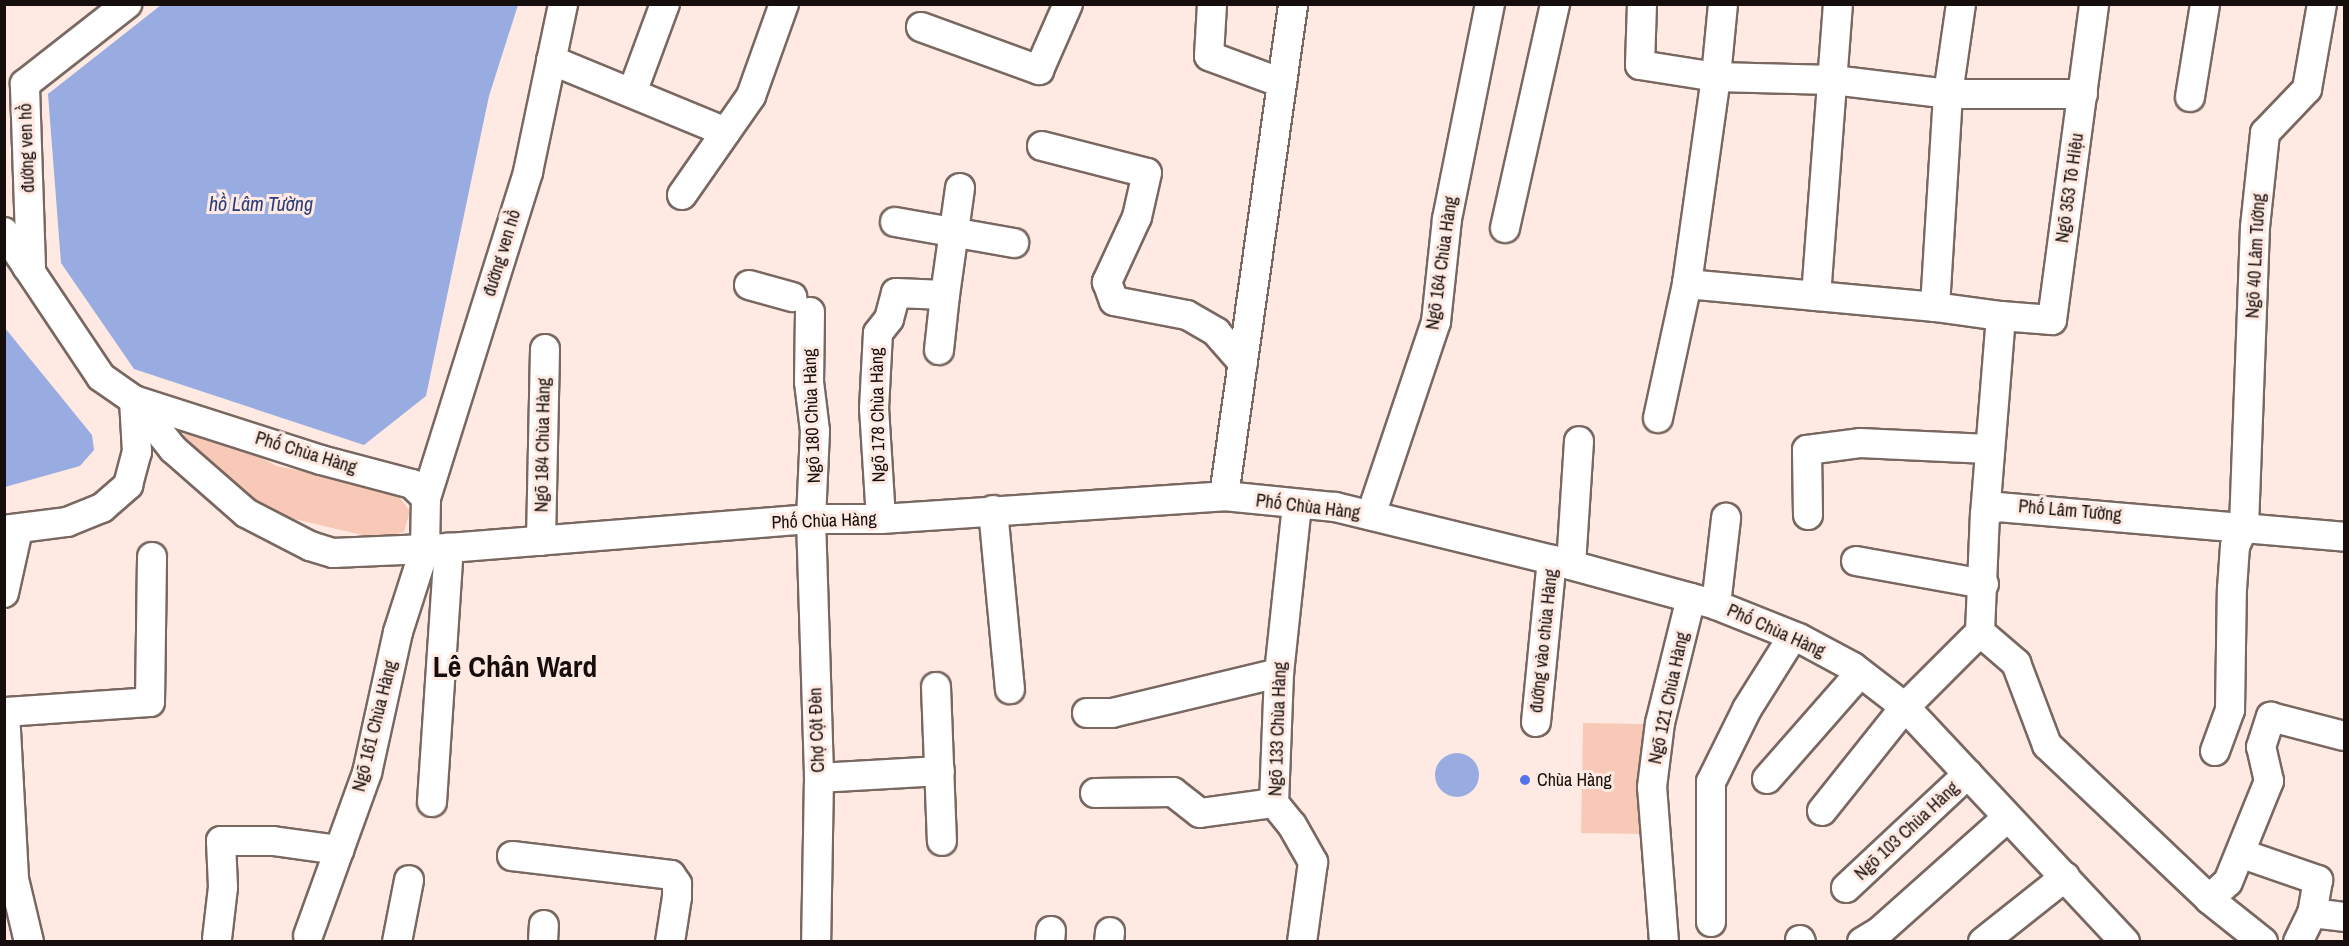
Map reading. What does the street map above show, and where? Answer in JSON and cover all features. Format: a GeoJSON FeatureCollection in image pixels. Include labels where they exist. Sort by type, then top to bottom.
{"type":"FeatureCollection","features":[{"type":"Feature","properties":{"kind":"street","name":"đường ven hồ"},"geometry":{"type":"LineString","coordinates":[[18,265],[15,91],[127,4]]}},
{"type":"Feature","properties":{"kind":"street","name":"đường ven hồ"},"geometry":{"type":"LineString","coordinates":[[426,498],[528,172],[562,4]]}},
{"type":"Feature","properties":{"kind":"street"},"geometry":{"type":"LineString","coordinates":[[632,93],[665,4]]}},
{"type":"Feature","properties":{"kind":"street"},"geometry":{"type":"LineString","coordinates":[[682,195],[751,96],[784,4]]}},
{"type":"Feature","properties":{"kind":"street"},"geometry":{"type":"LineString","coordinates":[[921,27],[1040,70],[1068,4]]}},
{"type":"Feature","properties":{"kind":"street"},"geometry":{"type":"LineString","coordinates":[[1212,4],[1209,56],[1282,83]]}},
{"type":"Feature","properties":{"kind":"street"},"geometry":{"type":"LineString","coordinates":[[1224,496],[1293,4]]}},
{"type":"Feature","properties":{"kind":"street","name":"Ngõ 164 Chùa Hàng"},"geometry":{"type":"LineString","coordinates":[[1371,515],[1436,322],[1447,219],[1490,4]]}},
{"type":"Feature","properties":{"kind":"street"},"geometry":{"type":"LineString","coordinates":[[1505,228],[1555,4]]}},
{"type":"Feature","properties":{"kind":"street"},"geometry":{"type":"LineString","coordinates":[[1642,4],[1640,65],[1716,77],[1833,80],[1948,94],[2083,94]]}},
{"type":"Feature","properties":{"kind":"street"},"geometry":{"type":"LineString","coordinates":[[1658,418],[1687,284],[1716,77],[1723,4]]}},
{"type":"Feature","properties":{"kind":"street"},"geometry":{"type":"LineString","coordinates":[[1816,296],[1838,4]]}},
{"type":"Feature","properties":{"kind":"street"},"geometry":{"type":"LineString","coordinates":[[1935,307],[1948,94],[1961,4]]}},
{"type":"Feature","properties":{"kind":"street","name":"Ngõ 353 Tô Hiệu"},"geometry":{"type":"LineString","coordinates":[[2001,316],[2052,320],[2094,4]]}},
{"type":"Feature","properties":{"kind":"street"},"geometry":{"type":"LineString","coordinates":[[2190,97],[2205,4]]}},
{"type":"Feature","properties":{"kind":"street","name":"Ngõ 40 Lâm Tường"},"geometry":{"type":"LineString","coordinates":[[2215,751],[2230,710],[2232,589],[2235,546],[2244,526],[2255,227],[2265,133],[2307,89],[2322,4]]}},
{"type":"Feature","properties":{"kind":"street"},"geometry":{"type":"LineString","coordinates":[[551,60],[726,132]]}},
{"type":"Feature","properties":{"kind":"street"},"geometry":{"type":"LineString","coordinates":[[1042,146],[1147,172],[1137,217],[1107,282],[1114,301],[1187,315],[1216,332],[1243,363]]}},
{"type":"Feature","properties":{"kind":"street"},"geometry":{"type":"LineString","coordinates":[[939,350],[951,233],[960,188]]}},
{"type":"Feature","properties":{"kind":"street"},"geometry":{"type":"LineString","coordinates":[[895,222],[1014,243]]}},
{"type":"Feature","properties":{"kind":"street","name":"Phố Chùa Hàng"},"geometry":{"type":"LineString","coordinates":[[4,232],[18,265],[101,376],[134,400],[173,449],[246,513],[299,541],[333,553],[541,541],[811,519],[881,519],[1224,496],[1296,505],[1335,507],[1561,562],[1703,602],[1793,636],[1860,673],[1905,706],[2125,942]]}},
{"type":"Feature","properties":{"kind":"street"},"geometry":{"type":"LineString","coordinates":[[1687,284],[1935,307],[2001,316],[1988,449],[1984,584],[1980,632],[1905,706],[1822,812]]}},
{"type":"Feature","properties":{"kind":"street","name":"Ngõ 180 Chùa Hàng"},"geometry":{"type":"LineString","coordinates":[[749,285],[801,304],[815,431],[811,519]]}},
{"type":"Feature","properties":{"kind":"street","name":"Ngõ 178 Chùa Hàng"},"geometry":{"type":"LineString","coordinates":[[881,519],[874,409],[878,333],[889,319],[896,293],[945,296]]}},
{"type":"Feature","properties":{"kind":"street","name":"Ngõ 184 Chùa Hàng"},"geometry":{"type":"LineString","coordinates":[[541,541],[545,349]]}},
{"type":"Feature","properties":{"kind":"street"},"geometry":{"type":"LineString","coordinates":[[4,593],[11,530],[68,522],[102,508],[128,485],[137,452],[134,400]]}},
{"type":"Feature","properties":{"kind":"street","name":"Phố Chùa Hàng"},"geometry":{"type":"LineString","coordinates":[[134,400],[321,460],[412,484],[426,498]]}},
{"type":"Feature","properties":{"kind":"street","name":"đường vào chùa Hàng"},"geometry":{"type":"LineString","coordinates":[[1536,722],[1580,441]]}},
{"type":"Feature","properties":{"kind":"street"},"geometry":{"type":"LineString","coordinates":[[1808,515],[1807,450],[1860,443],[1988,449]]}},
{"type":"Feature","properties":{"kind":"street"},"geometry":{"type":"LineString","coordinates":[[426,498],[437,548],[432,802]]}},
{"type":"Feature","properties":{"kind":"street","name":"Ngõ 133 Chùa Hàng"},"geometry":{"type":"LineString","coordinates":[[1296,505],[1278,673],[1274,803],[1292,825],[1313,862],[1302,942]]}},
{"type":"Feature","properties":{"kind":"street","name":"Phố Lâm Tường"},"geometry":{"type":"LineString","coordinates":[[1985,514],[1997,507],[2014,505],[2344,537]]}},
{"type":"Feature","properties":{"kind":"street"},"geometry":{"type":"LineString","coordinates":[[993,510],[1010,689]]}},
{"type":"Feature","properties":{"kind":"street","name":"Ngõ 121 Chùa Hàng"},"geometry":{"type":"LineString","coordinates":[[1664,942],[1652,787],[1660,723],[1703,602],[1726,518]]}},
{"type":"Feature","properties":{"kind":"street","name":"Chợ Cột Đèn"},"geometry":{"type":"LineString","coordinates":[[811,519],[819,778],[816,942]]}},
{"type":"Feature","properties":{"kind":"street","name":"Ngõ 161 Chùa Hàng"},"geometry":{"type":"LineString","coordinates":[[308,936],[367,773],[398,632],[437,548]]}},
{"type":"Feature","properties":{"kind":"street"},"geometry":{"type":"LineString","coordinates":[[29,942],[29,927],[14,879],[5,712],[150,702],[152,557]]}},
{"type":"Feature","properties":{"kind":"street"},"geometry":{"type":"LineString","coordinates":[[1856,561],[1984,584]]}},
{"type":"Feature","properties":{"kind":"street"},"geometry":{"type":"LineString","coordinates":[[1980,632],[2016,663],[2047,745],[2209,899],[2263,942]]}},
{"type":"Feature","properties":{"kind":"street"},"geometry":{"type":"LineString","coordinates":[[1712,922],[1711,782],[1747,709],[1793,636]]}},
{"type":"Feature","properties":{"kind":"street"},"geometry":{"type":"LineString","coordinates":[[1087,713],[1112,713],[1278,673]]}},
{"type":"Feature","properties":{"kind":"street"},"geometry":{"type":"LineString","coordinates":[[1767,779],[1860,673]]}},
{"type":"Feature","properties":{"kind":"street"},"geometry":{"type":"LineString","coordinates":[[936,687],[942,841]]}},
{"type":"Feature","properties":{"kind":"street"},"geometry":{"type":"LineString","coordinates":[[2209,899],[2228,882],[2270,781],[2261,747],[2271,717],[2344,736]]}},
{"type":"Feature","properties":{"kind":"street"},"geometry":{"type":"LineString","coordinates":[[819,778],[940,771]]}},
{"type":"Feature","properties":{"kind":"street","name":"Ngõ 103 Chùa Hàng"},"geometry":{"type":"LineString","coordinates":[[1846,888],[1968,774]]}},
{"type":"Feature","properties":{"kind":"street"},"geometry":{"type":"LineString","coordinates":[[1095,793],[1173,792],[1200,813],[1274,803]]}},
{"type":"Feature","properties":{"kind":"street"},"geometry":{"type":"LineString","coordinates":[[1862,942],[1880,931],[2008,817]]}},
{"type":"Feature","properties":{"kind":"street"},"geometry":{"type":"LineString","coordinates":[[217,939],[223,887],[220,841],[273,841],[339,850]]}},
{"type":"Feature","properties":{"kind":"street"},"geometry":{"type":"LineString","coordinates":[[512,856],[671,875],[677,884],[677,897],[670,942]]}},
{"type":"Feature","properties":{"kind":"street"},"geometry":{"type":"LineString","coordinates":[[2254,858],[2318,879],[2312,913],[2298,942]]}},
{"type":"Feature","properties":{"kind":"street"},"geometry":{"type":"LineString","coordinates":[[1983,942],[2065,878]]}},
{"type":"Feature","properties":{"kind":"street"},"geometry":{"type":"LineString","coordinates":[[397,942],[409,880]]}},
{"type":"Feature","properties":{"kind":"street"},"geometry":{"type":"LineString","coordinates":[[2312,913],[2344,917]]}},
{"type":"Feature","properties":{"kind":"shaded area"},"geometry":{"type":"Polygon","coordinates":[[[196,425],[277,466],[393,489],[410,511],[404,532],[379,539],[269,513],[232,484],[183,435],[196,425]]]}},
{"type":"Feature","properties":{"kind":"shaded area"},"geometry":{"type":"Polygon","coordinates":[[[1583,723],[1644,724],[1642,834],[1581,833],[1583,723]]]}},
{"type":"Feature","properties":{"kind":"water","name":"hồ Lâm Tường"},"geometry":{"type":"Polygon","coordinates":[[[161,5],[518,5],[489,96],[426,396],[364,445],[134,369],[61,263],[48,94],[161,5]]]}},
{"type":"Feature","properties":{"kind":"water"},"geometry":{"type":"Polygon","coordinates":[[[5,328],[92,435],[94,450],[80,466],[5,487],[5,328]]]}},
{"type":"Feature","properties":{"kind":"water"},"geometry":{"type":"Polygon","coordinates":[[[1457,753],[1466,754],[1473,759],[1478,766],[1478,784],[1473,791],[1466,796],[1457,797],[1448,796],[1441,791],[1436,784],[1435,775],[1436,766],[1441,759],[1448,754],[1457,753]]]}},
{"type":"Feature","properties":{"kind":"place","name":"Chùa Hàng"},"geometry":{"type":"Point","coordinates":[1525,780]}},
{"type":"Feature","properties":{"kind":"district","name":"Lê Chân Ward"},"geometry":{"type":"Point","coordinates":[515,666]}}]}
